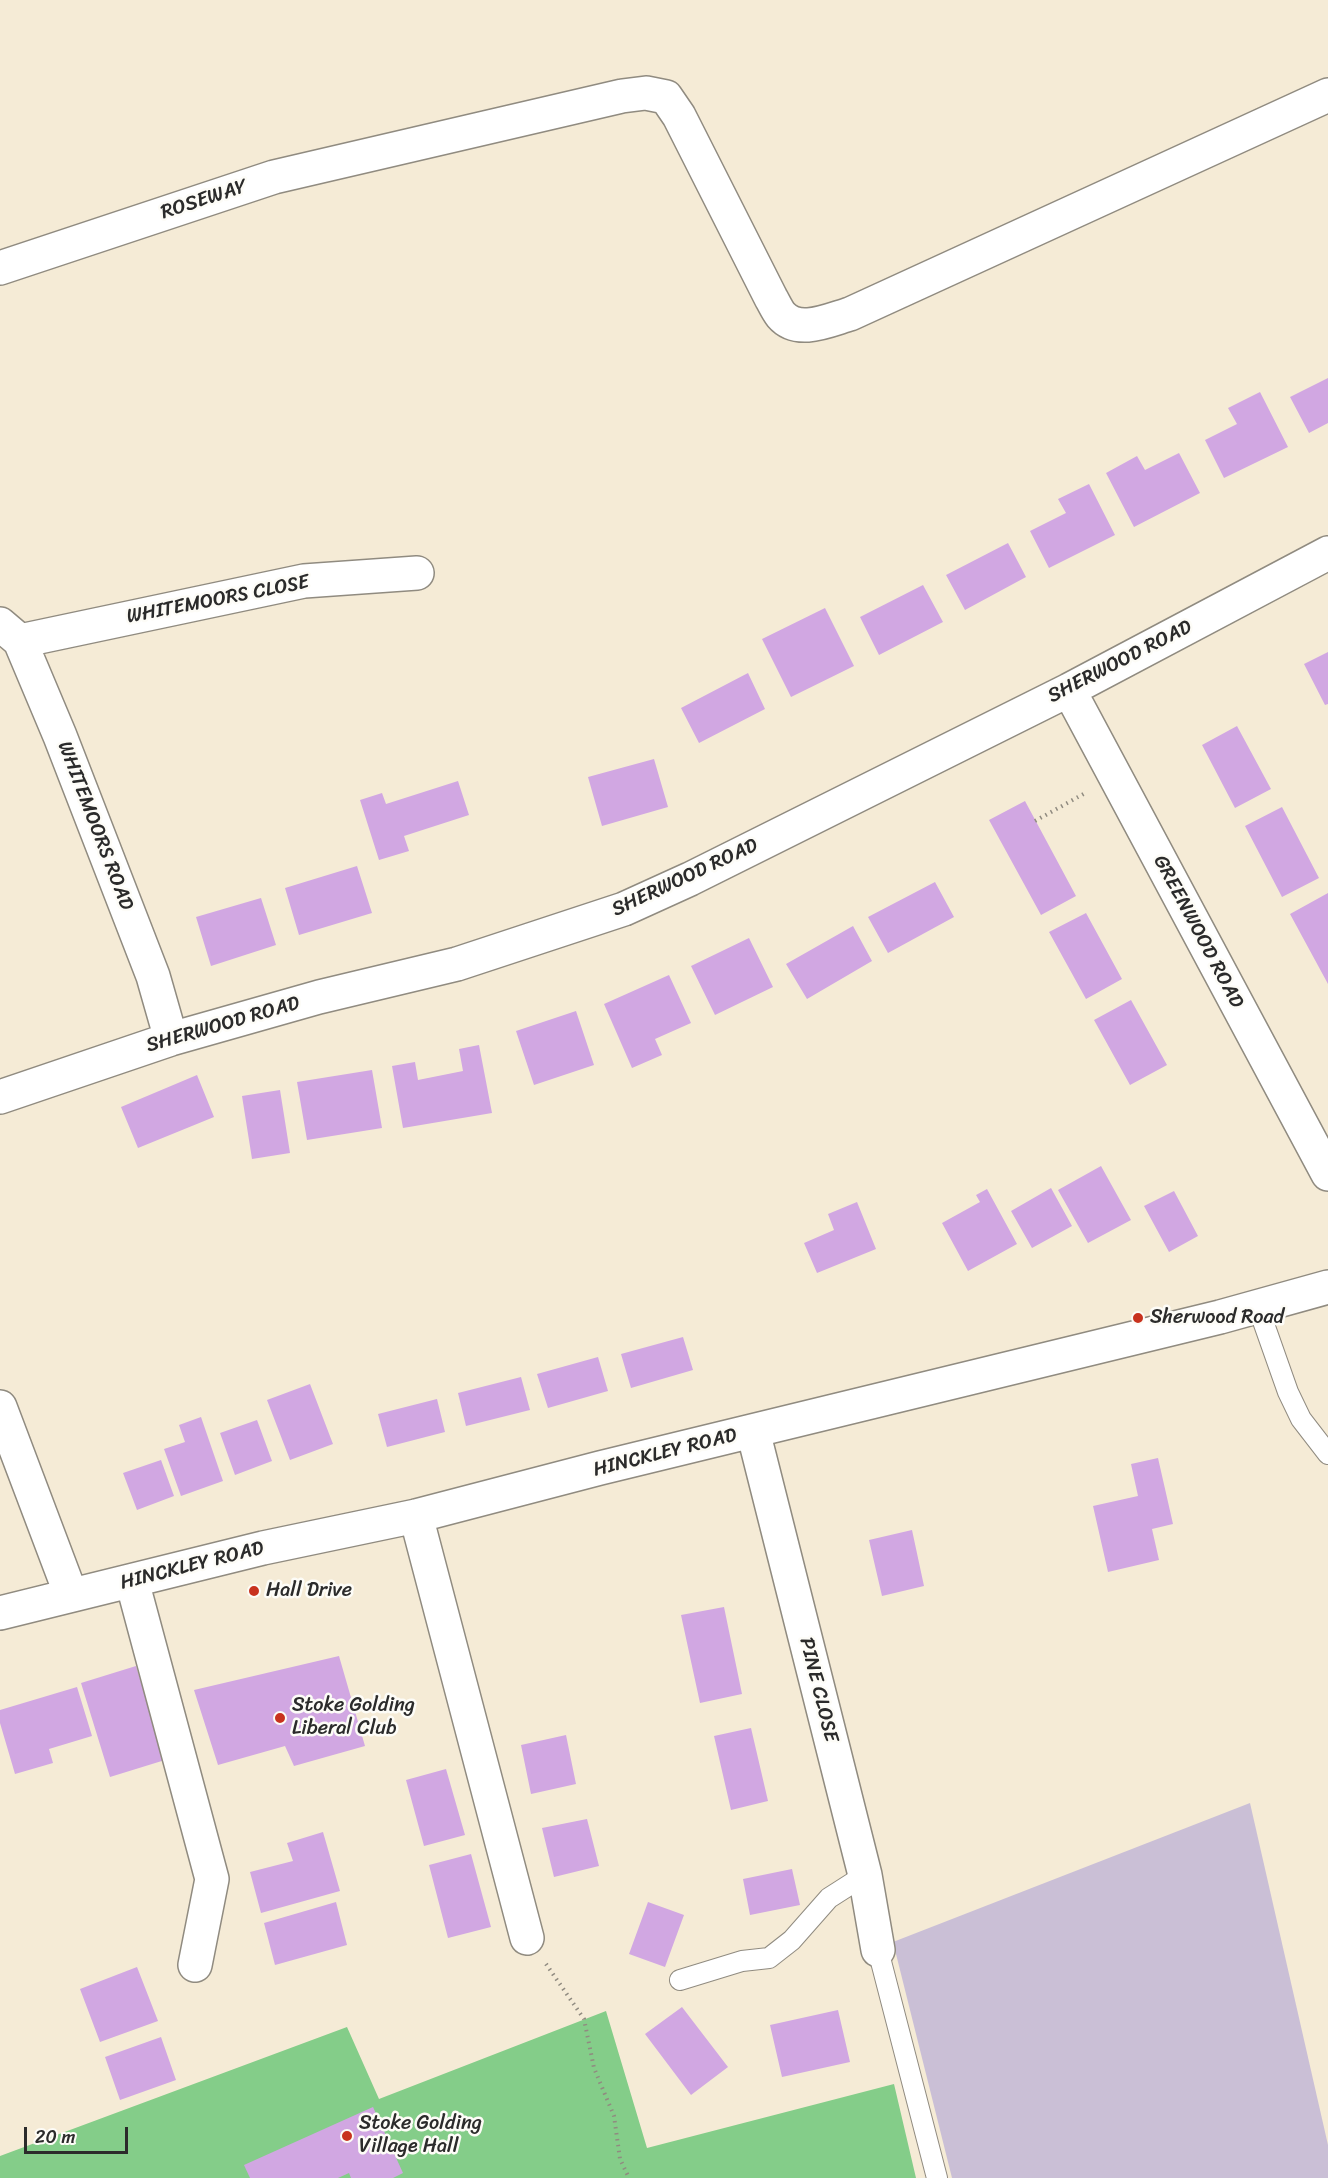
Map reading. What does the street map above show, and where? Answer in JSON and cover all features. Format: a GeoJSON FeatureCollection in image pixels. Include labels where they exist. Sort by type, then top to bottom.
{"type":"FeatureCollection","features":[{"type":"Feature","properties":{"kind":"street","name":"ROSEWAY"},"geometry":{"type":"LineString","coordinates":[[0,268],[274,177],[622,96],[646,93],[666,97],[679,116],[782,316],[796,324],[814,325],[850,314],[1328,95]]}},
{"type":"Feature","properties":{"kind":"street","name":"SHERWOOD ROAD"},"geometry":{"type":"LineString","coordinates":[[0,1097],[171,1039],[319,997],[457,964],[624,909],[690,879],[1069,690],[1328,553]]}},
{"type":"Feature","properties":{"kind":"street","name":"WHITEMOORS CLOSE"},"geometry":{"type":"LineString","coordinates":[[10,632],[304,581],[417,573]]}},
{"type":"Feature","properties":{"kind":"street","name":"WHITEMOORS ROAD"},"geometry":{"type":"LineString","coordinates":[[10,632],[60,736],[153,976],[171,1039]]}},
{"type":"Feature","properties":{"kind":"street","name":"GREENWOOD ROAD"},"geometry":{"type":"LineString","coordinates":[[1069,690],[1328,1174]]}},
{"type":"Feature","properties":{"kind":"street","name":"HINCKLEY ROAD"},"geometry":{"type":"LineString","coordinates":[[0,1613],[263,1548],[416,1516],[600,1468],[1258,1307],[1328,1287]]}},
{"type":"Feature","properties":{"kind":"street"},"geometry":{"type":"LineString","coordinates":[[0,1407],[71,1594]]}},
{"type":"Feature","properties":{"kind":"street","name":"PINE CLOSE"},"geometry":{"type":"LineString","coordinates":[[753,1431],[865,1875],[878,1950]]}},
{"type":"Feature","properties":{"kind":"street"},"geometry":{"type":"LineString","coordinates":[[416,1516],[527,1938]]}},
{"type":"Feature","properties":{"kind":"street"},"geometry":{"type":"LineString","coordinates":[[132,1581],[212,1879],[195,1965]]}},
{"type":"Feature","properties":{"kind":"lane"},"geometry":{"type":"LineString","coordinates":[[1258,1307],[1278,1365],[1301,1419],[1328,1454]]}},
{"type":"Feature","properties":{"kind":"lane"},"geometry":{"type":"LineString","coordinates":[[680,1980],[742,1961],[768,1958],[792,1940],[829,1898],[865,1875]]}},
{"type":"Feature","properties":{"kind":"lane"},"geometry":{"type":"LineString","coordinates":[[878,1950],[937,2178]]}},
{"type":"Feature","properties":{"kind":"path"},"geometry":{"type":"LineString","coordinates":[[1035,821],[1115,776]]}},
{"type":"Feature","properties":{"kind":"path"},"geometry":{"type":"LineString","coordinates":[[527,1938],[584,2019],[594,2067],[614,2116],[620,2159],[629,2178]]}},
{"type":"Feature","properties":{"kind":"shaded area"},"geometry":{"type":"Polygon","coordinates":[[[1250,1803],[1328,2145],[1328,2178],[952,2178],[893,1942],[1250,1803]]]}},
{"type":"Feature","properties":{"kind":"green space"},"geometry":{"type":"Polygon","coordinates":[[[606,2011],[647,2148],[894,2084],[916,2178],[0,2178],[0,2156],[347,2027],[379,2099],[606,2011]]]}},
{"type":"Feature","properties":{"kind":"building"},"geometry":{"type":"Polygon","coordinates":[[[1328,378],[1328,423],[1309,433],[1290,397],[1328,378]]]}},
{"type":"Feature","properties":{"kind":"building"},"geometry":{"type":"Polygon","coordinates":[[[1260,392],[1288,447],[1224,478],[1205,440],[1237,424],[1228,408],[1260,392]]]}},
{"type":"Feature","properties":{"kind":"building"},"geometry":{"type":"Polygon","coordinates":[[[1179,453],[1200,493],[1134,527],[1106,473],[1137,456],[1145,470],[1179,453]]]}},
{"type":"Feature","properties":{"kind":"building"},"geometry":{"type":"Polygon","coordinates":[[[1089,484],[1115,535],[1049,568],[1030,531],[1066,513],[1058,499],[1089,484]]]}},
{"type":"Feature","properties":{"kind":"building"},"geometry":{"type":"Polygon","coordinates":[[[1008,543],[1026,577],[965,610],[946,575],[1008,543]]]}},
{"type":"Feature","properties":{"kind":"building"},"geometry":{"type":"Polygon","coordinates":[[[923,585],[943,622],[879,655],[860,617],[923,585]]]}},
{"type":"Feature","properties":{"kind":"building"},"geometry":{"type":"Polygon","coordinates":[[[825,608],[854,666],[791,697],[762,639],[825,608]]]}},
{"type":"Feature","properties":{"kind":"building"},"geometry":{"type":"Polygon","coordinates":[[[1328,652],[1328,704],[1325,705],[1304,664],[1328,652]]]}},
{"type":"Feature","properties":{"kind":"building"},"geometry":{"type":"Polygon","coordinates":[[[748,673],[765,709],[699,743],[681,708],[748,673]]]}},
{"type":"Feature","properties":{"kind":"building"},"geometry":{"type":"Polygon","coordinates":[[[1237,726],[1271,789],[1235,808],[1202,745],[1237,726]]]}},
{"type":"Feature","properties":{"kind":"building"},"geometry":{"type":"Polygon","coordinates":[[[654,759],[668,807],[602,826],[588,777],[654,759]]]}},
{"type":"Feature","properties":{"kind":"building"},"geometry":{"type":"Polygon","coordinates":[[[458,781],[469,815],[404,836],[409,851],[379,860],[360,800],[382,793],[386,804],[458,781]]]}},
{"type":"Feature","properties":{"kind":"building"},"geometry":{"type":"Polygon","coordinates":[[[1025,801],[1076,896],[1041,915],[989,820],[1025,801]]]}},
{"type":"Feature","properties":{"kind":"building"},"geometry":{"type":"Polygon","coordinates":[[[1282,807],[1319,878],[1282,897],[1245,826],[1282,807]]]}},
{"type":"Feature","properties":{"kind":"building"},"geometry":{"type":"Polygon","coordinates":[[[357,866],[372,913],[299,935],[285,888],[357,866]]]}},
{"type":"Feature","properties":{"kind":"building"},"geometry":{"type":"Polygon","coordinates":[[[935,882],[954,917],[888,953],[868,917],[935,882]]]}},
{"type":"Feature","properties":{"kind":"building"},"geometry":{"type":"Polygon","coordinates":[[[1328,893],[1328,984],[1290,914],[1328,893]]]}},
{"type":"Feature","properties":{"kind":"building"},"geometry":{"type":"Polygon","coordinates":[[[261,898],[276,945],[211,966],[196,917],[261,898]]]}},
{"type":"Feature","properties":{"kind":"building"},"geometry":{"type":"Polygon","coordinates":[[[1086,913],[1122,979],[1086,999],[1049,932],[1086,913]]]}},
{"type":"Feature","properties":{"kind":"building"},"geometry":{"type":"Polygon","coordinates":[[[853,926],[872,961],[807,999],[786,964],[853,926]]]}},
{"type":"Feature","properties":{"kind":"building"},"geometry":{"type":"Polygon","coordinates":[[[749,938],[773,987],[715,1015],[691,966],[749,938]]]}},
{"type":"Feature","properties":{"kind":"building"},"geometry":{"type":"Polygon","coordinates":[[[669,975],[691,1023],[655,1039],[662,1055],[632,1068],[604,1004],[669,975]]]}},
{"type":"Feature","properties":{"kind":"building"},"geometry":{"type":"Polygon","coordinates":[[[1131,1000],[1167,1065],[1130,1085],[1094,1020],[1131,1000]]]}},
{"type":"Feature","properties":{"kind":"building"},"geometry":{"type":"Polygon","coordinates":[[[576,1011],[594,1065],[534,1085],[516,1031],[576,1011]]]}},
{"type":"Feature","properties":{"kind":"building"},"geometry":{"type":"Polygon","coordinates":[[[479,1045],[492,1113],[403,1128],[392,1066],[415,1062],[418,1080],[463,1071],[459,1049],[479,1045]]]}},
{"type":"Feature","properties":{"kind":"building"},"geometry":{"type":"Polygon","coordinates":[[[372,1070],[382,1128],[307,1140],[297,1082],[372,1070]]]}},
{"type":"Feature","properties":{"kind":"building"},"geometry":{"type":"Polygon","coordinates":[[[197,1075],[214,1117],[138,1148],[121,1107],[197,1075]]]}},
{"type":"Feature","properties":{"kind":"building"},"geometry":{"type":"Polygon","coordinates":[[[280,1090],[290,1153],[252,1159],[242,1096],[280,1090]]]}},
{"type":"Feature","properties":{"kind":"building"},"geometry":{"type":"Polygon","coordinates":[[[1101,1166],[1131,1220],[1088,1243],[1058,1190],[1101,1166]]]}},
{"type":"Feature","properties":{"kind":"building"},"geometry":{"type":"Polygon","coordinates":[[[1051,1188],[1072,1226],[1032,1248],[1011,1211],[1051,1188]]]}},
{"type":"Feature","properties":{"kind":"building"},"geometry":{"type":"Polygon","coordinates":[[[987,1189],[1017,1244],[968,1271],[942,1223],[980,1202],[976,1195],[987,1189]]]}},
{"type":"Feature","properties":{"kind":"building"},"geometry":{"type":"Polygon","coordinates":[[[1174,1191],[1198,1236],[1169,1252],[1144,1206],[1174,1191]]]}},
{"type":"Feature","properties":{"kind":"building"},"geometry":{"type":"Polygon","coordinates":[[[857,1202],[876,1249],[817,1273],[804,1243],[834,1230],[828,1214],[857,1202]]]}},
{"type":"Feature","properties":{"kind":"building"},"geometry":{"type":"Polygon","coordinates":[[[683,1337],[693,1370],[631,1388],[621,1354],[683,1337]]]}},
{"type":"Feature","properties":{"kind":"building"},"geometry":{"type":"Polygon","coordinates":[[[598,1357],[608,1391],[548,1408],[537,1374],[598,1357]]]}},
{"type":"Feature","properties":{"kind":"building"},"geometry":{"type":"Polygon","coordinates":[[[521,1377],[530,1410],[466,1426],[458,1393],[521,1377]]]}},
{"type":"Feature","properties":{"kind":"building"},"geometry":{"type":"Polygon","coordinates":[[[310,1384],[333,1444],[290,1460],[267,1400],[310,1384]]]}},
{"type":"Feature","properties":{"kind":"building"},"geometry":{"type":"Polygon","coordinates":[[[437,1399],[445,1432],[387,1447],[378,1414],[437,1399]]]}},
{"type":"Feature","properties":{"kind":"building"},"geometry":{"type":"Polygon","coordinates":[[[201,1417],[223,1481],[181,1496],[164,1449],[185,1442],[179,1425],[201,1417]]]}},
{"type":"Feature","properties":{"kind":"building"},"geometry":{"type":"Polygon","coordinates":[[[257,1420],[272,1461],[235,1475],[220,1433],[257,1420]]]}},
{"type":"Feature","properties":{"kind":"building"},"geometry":{"type":"Polygon","coordinates":[[[1158,1458],[1173,1524],[1152,1529],[1159,1560],[1108,1572],[1093,1506],[1138,1496],[1131,1464],[1158,1458]]]}},
{"type":"Feature","properties":{"kind":"building"},"geometry":{"type":"Polygon","coordinates":[[[161,1460],[174,1496],[137,1510],[123,1473],[161,1460]]]}},
{"type":"Feature","properties":{"kind":"building"},"geometry":{"type":"Polygon","coordinates":[[[912,1530],[924,1586],[882,1596],[869,1540],[912,1530]]]}},
{"type":"Feature","properties":{"kind":"building"},"geometry":{"type":"Polygon","coordinates":[[[724,1607],[742,1694],[700,1703],[681,1615],[724,1607]]]}},
{"type":"Feature","properties":{"kind":"building","name":"Stoke Golding Liberal Club"},"geometry":{"type":"Polygon","coordinates":[[[339,1656],[365,1746],[294,1766],[285,1746],[218,1765],[194,1690],[339,1656]]]}},
{"type":"Feature","properties":{"kind":"building"},"geometry":{"type":"Polygon","coordinates":[[[136,1666],[165,1760],[110,1777],[81,1683],[136,1666]]]}},
{"type":"Feature","properties":{"kind":"building"},"geometry":{"type":"Polygon","coordinates":[[[77,1687],[92,1736],[49,1749],[53,1763],[15,1774],[0,1723],[0,1710],[77,1687]]]}},
{"type":"Feature","properties":{"kind":"building"},"geometry":{"type":"Polygon","coordinates":[[[751,1728],[768,1801],[731,1810],[714,1736],[751,1728]]]}},
{"type":"Feature","properties":{"kind":"building"},"geometry":{"type":"Polygon","coordinates":[[[566,1735],[576,1784],[531,1794],[521,1745],[566,1735]]]}},
{"type":"Feature","properties":{"kind":"building"},"geometry":{"type":"Polygon","coordinates":[[[446,1769],[465,1835],[424,1846],[406,1780],[446,1769]]]}},
{"type":"Feature","properties":{"kind":"building"},"geometry":{"type":"Polygon","coordinates":[[[587,1819],[599,1866],[554,1877],[542,1828],[587,1819]]]}},
{"type":"Feature","properties":{"kind":"building"},"geometry":{"type":"Polygon","coordinates":[[[323,1832],[340,1891],[261,1913],[250,1872],[293,1861],[287,1843],[323,1832]]]}},
{"type":"Feature","properties":{"kind":"building"},"geometry":{"type":"Polygon","coordinates":[[[471,1854],[491,1927],[448,1938],[429,1865],[471,1854]]]}},
{"type":"Feature","properties":{"kind":"building"},"geometry":{"type":"Polygon","coordinates":[[[792,1869],[800,1905],[750,1915],[743,1879],[792,1869]]]}},
{"type":"Feature","properties":{"kind":"building"},"geometry":{"type":"Polygon","coordinates":[[[336,1902],[347,1945],[275,1965],[264,1923],[336,1902]]]}},
{"type":"Feature","properties":{"kind":"building"},"geometry":{"type":"Polygon","coordinates":[[[648,1902],[684,1915],[665,1967],[629,1954],[648,1902]]]}},
{"type":"Feature","properties":{"kind":"building"},"geometry":{"type":"Polygon","coordinates":[[[137,1967],[158,2021],[100,2042],[80,1989],[137,1967]]]}},
{"type":"Feature","properties":{"kind":"building"},"geometry":{"type":"Polygon","coordinates":[[[682,2007],[728,2067],[691,2095],[645,2034],[682,2007]]]}},
{"type":"Feature","properties":{"kind":"building"},"geometry":{"type":"Polygon","coordinates":[[[838,2010],[850,2062],[782,2077],[770,2025],[838,2010]]]}},
{"type":"Feature","properties":{"kind":"building"},"geometry":{"type":"Polygon","coordinates":[[[161,2037],[176,2080],[120,2100],[105,2057],[161,2037]]]}},
{"type":"Feature","properties":{"kind":"building","name":"Stoke Golding Village Hall"},"geometry":{"type":"Polygon","coordinates":[[[373,2107],[403,2173],[393,2178],[351,2178],[349,2173],[338,2178],[250,2178],[244,2165],[373,2107]]]}},
{"type":"Feature","properties":{"kind":"place","name":"Sherwood Road"},"geometry":{"type":"Point","coordinates":[1138,1318]}},
{"type":"Feature","properties":{"kind":"place","name":"Hall Drive"},"geometry":{"type":"Point","coordinates":[254,1591]}},
{"type":"Feature","properties":{"kind":"place","name":"Stoke Golding Liberal Club"},"geometry":{"type":"Point","coordinates":[280,1718]}},
{"type":"Feature","properties":{"kind":"place","name":"Stoke Golding Village Hall"},"geometry":{"type":"Point","coordinates":[347,2136]}}]}
